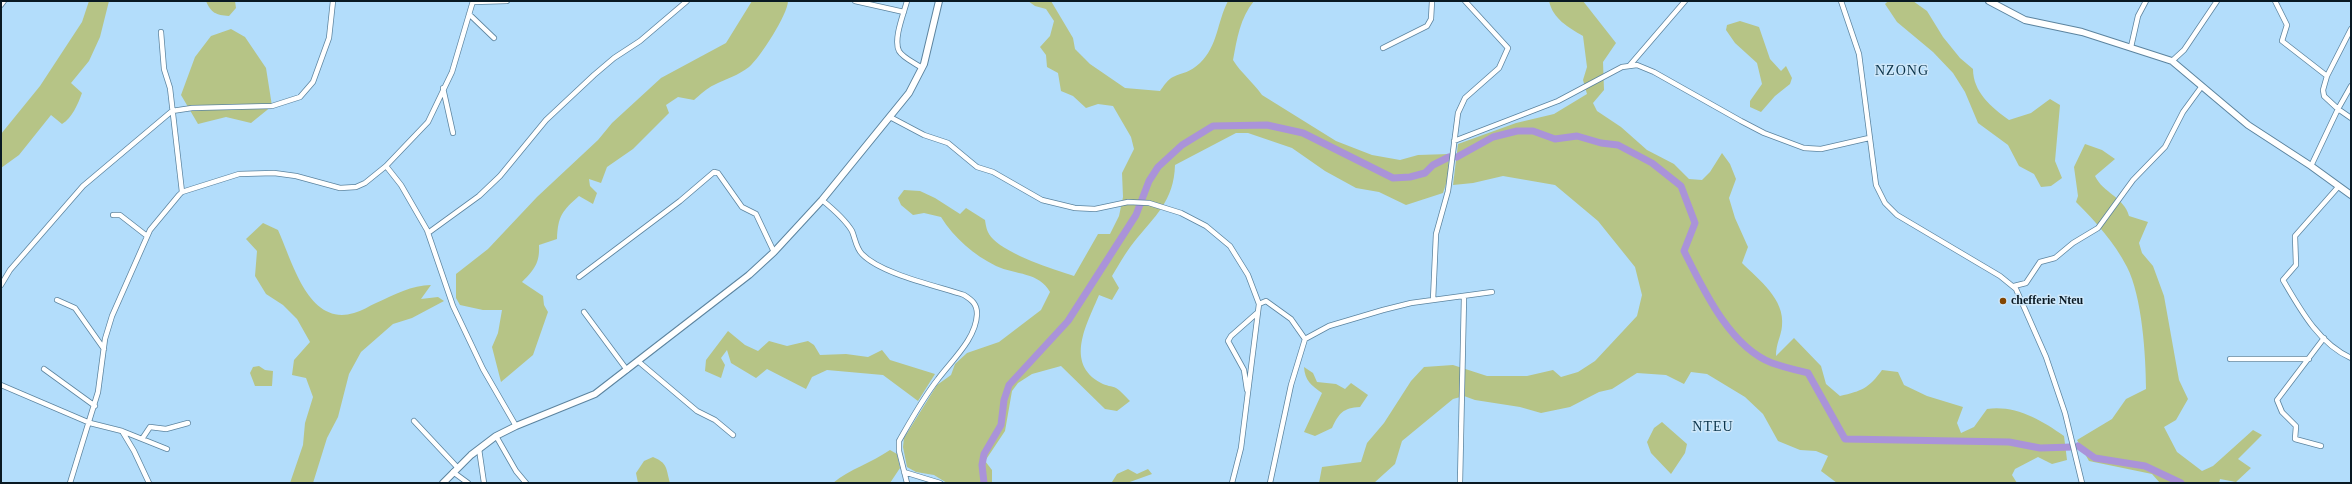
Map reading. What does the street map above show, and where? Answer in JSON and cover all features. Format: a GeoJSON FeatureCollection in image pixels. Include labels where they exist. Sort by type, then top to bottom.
{"type":"FeatureCollection","features":[{"type":"Feature","properties":{"kind":"street"},"geometry":{"type":"LineString","coordinates":[[1,5],[4,1]]}},
{"type":"Feature","properties":{"kind":"street"},"geometry":{"type":"LineString","coordinates":[[1,285],[10,270],[83,186],[172,111],[192,108],[272,106],[300,97],[313,82],[329,38],[333,1]]}},
{"type":"Feature","properties":{"kind":"street"},"geometry":{"type":"LineString","coordinates":[[70,483],[95,406],[101,378],[104,349],[112,316],[147,236],[182,192],[230,176],[274,173],[296,176],[340,188],[356,187],[365,183],[386,166],[428,122],[459,53],[473,1],[507,1]]}},
{"type":"Feature","properties":{"kind":"street"},"geometry":{"type":"LineString","coordinates":[[428,233],[479,196],[495,181],[546,120],[594,75],[614,58],[640,42],[687,1]]}},
{"type":"Feature","properties":{"kind":"street"},"geometry":{"type":"LineString","coordinates":[[855,1],[904,12]]}},
{"type":"Feature","properties":{"kind":"street"},"geometry":{"type":"LineString","coordinates":[[907,1],[898,32],[898,47],[902,54],[922,68]]}},
{"type":"Feature","properties":{"kind":"street"},"geometry":{"type":"LineString","coordinates":[[443,483],[458,467],[496,436],[516,426],[590,397],[639,362],[749,275],[774,252],[822,200],[909,93],[922,68],[939,1]]}},
{"type":"Feature","properties":{"kind":"street"},"geometry":{"type":"LineString","coordinates":[[1383,48],[1427,26],[1431,19],[1432,1]]}},
{"type":"Feature","properties":{"kind":"street"},"geometry":{"type":"LineString","coordinates":[[1433,300],[1436,234],[1448,191],[1458,112],[1462,103],[1470,93],[1499,68],[1508,48],[1465,1]]}},
{"type":"Feature","properties":{"kind":"street"},"geometry":{"type":"LineString","coordinates":[[1454,141],[1558,101],[1615,70],[1630,65],[1685,1]]}},
{"type":"Feature","properties":{"kind":"street"},"geometry":{"type":"LineString","coordinates":[[1841,1],[1859,54],[1869,138],[1876,185],[1880,195],[1890,210],[2014,286],[2028,312],[2054,380],[2073,440],[2082,483]]}},
{"type":"Feature","properties":{"kind":"street"},"geometry":{"type":"LineString","coordinates":[[1989,1],[2025,20],[2082,32],[2172,61],[2248,125],[2311,166],[2351,195]]}},
{"type":"Feature","properties":{"kind":"street"},"geometry":{"type":"LineString","coordinates":[[2131,47],[2138,16],[2146,1]]}},
{"type":"Feature","properties":{"kind":"street"},"geometry":{"type":"LineString","coordinates":[[2172,61],[2184,50],[2217,1]]}},
{"type":"Feature","properties":{"kind":"street"},"geometry":{"type":"LineString","coordinates":[[2275,1],[2287,24],[2282,40],[2327,76]]}},
{"type":"Feature","properties":{"kind":"street"},"geometry":{"type":"LineString","coordinates":[[469,14],[494,38]]}},
{"type":"Feature","properties":{"kind":"street"},"geometry":{"type":"LineString","coordinates":[[2351,29],[2327,76],[2323,93],[2338,109],[2351,118]]}},
{"type":"Feature","properties":{"kind":"street"},"geometry":{"type":"LineString","coordinates":[[161,32],[164,64],[170,88],[182,192]]}},
{"type":"Feature","properties":{"kind":"street"},"geometry":{"type":"LineString","coordinates":[[1630,65],[1654,72],[1741,122],[1764,133],[1804,148],[1821,149],[1869,138]]}},
{"type":"Feature","properties":{"kind":"street"},"geometry":{"type":"LineString","coordinates":[[2014,286],[2026,283],[2040,262],[2055,258],[2073,243],[2098,228],[2133,180],[2165,147],[2183,112],[2202,86]]}},
{"type":"Feature","properties":{"kind":"street"},"geometry":{"type":"LineString","coordinates":[[2311,166],[2338,109],[2351,86]]}},
{"type":"Feature","properties":{"kind":"street"},"geometry":{"type":"LineString","coordinates":[[443,88],[453,133]]}},
{"type":"Feature","properties":{"kind":"street"},"geometry":{"type":"LineString","coordinates":[[890,117],[924,135],[948,143],[977,167],[993,172],[1042,200],[1075,208],[1089,207],[1095,209],[1128,202],[1149,203],[1165,207],[1197,221],[1215,232],[1236,254],[1248,275],[1259,304],[1241,448],[1232,483]]}},
{"type":"Feature","properties":{"kind":"street"},"geometry":{"type":"LineString","coordinates":[[386,166],[401,185],[428,233],[456,312],[483,369],[516,426]]}},
{"type":"Feature","properties":{"kind":"street"},"geometry":{"type":"LineString","coordinates":[[579,277],[680,201],[714,172],[718,173],[742,207],[756,214],[774,252]]}},
{"type":"Feature","properties":{"kind":"street"},"geometry":{"type":"LineString","coordinates":[[2339,186],[2295,236],[2296,265],[2283,278],[2300,308],[2324,338],[2334,348],[2351,358]]}},
{"type":"Feature","properties":{"kind":"street"},"geometry":{"type":"LineString","coordinates":[[822,200],[845,222],[852,232],[859,250],[868,258],[901,275],[964,295],[971,299],[976,308],[975,324],[970,334],[938,379],[899,441],[899,452],[907,483]]}},
{"type":"Feature","properties":{"kind":"street"},"geometry":{"type":"LineString","coordinates":[[113,214],[120,215],[147,236]]}},
{"type":"Feature","properties":{"kind":"street"},"geometry":{"type":"LineString","coordinates":[[1270,483],[1290,392],[1305,339],[1329,326],[1411,303],[1492,292]]}},
{"type":"Feature","properties":{"kind":"street"},"geometry":{"type":"LineString","coordinates":[[1460,483],[1464,297]]}},
{"type":"Feature","properties":{"kind":"street"},"geometry":{"type":"LineString","coordinates":[[57,300],[75,308],[104,349]]}},
{"type":"Feature","properties":{"kind":"street"},"geometry":{"type":"LineString","coordinates":[[1259,304],[1266,301],[1284,312],[1305,339]]}},
{"type":"Feature","properties":{"kind":"street"},"geometry":{"type":"LineString","coordinates":[[584,312],[627,370]]}},
{"type":"Feature","properties":{"kind":"street"},"geometry":{"type":"LineString","coordinates":[[1248,394],[1244,370],[1228,341],[1231,336],[1257,313]]}},
{"type":"Feature","properties":{"kind":"street"},"geometry":{"type":"LineString","coordinates":[[2321,446],[2296,439],[2296,426],[2282,412],[2277,400],[2324,338]]}},
{"type":"Feature","properties":{"kind":"street"},"geometry":{"type":"LineString","coordinates":[[2230,359],[2308,359]]}},
{"type":"Feature","properties":{"kind":"street"},"geometry":{"type":"LineString","coordinates":[[639,362],[697,411],[715,420],[733,435]]}},
{"type":"Feature","properties":{"kind":"street"},"geometry":{"type":"LineString","coordinates":[[44,369],[95,406]]}},
{"type":"Feature","properties":{"kind":"street"},"geometry":{"type":"LineString","coordinates":[[1,385],[90,423],[122,431],[167,449]]}},
{"type":"Feature","properties":{"kind":"street"},"geometry":{"type":"LineString","coordinates":[[414,421],[458,467]]}},
{"type":"Feature","properties":{"kind":"street"},"geometry":{"type":"LineString","coordinates":[[142,438],[150,427],[166,428],[188,423]]}},
{"type":"Feature","properties":{"kind":"street"},"geometry":{"type":"LineString","coordinates":[[122,431],[134,451],[149,483]]}},
{"type":"Feature","properties":{"kind":"street"},"geometry":{"type":"LineString","coordinates":[[496,436],[516,471],[526,483]]}},
{"type":"Feature","properties":{"kind":"street"},"geometry":{"type":"LineString","coordinates":[[479,449],[484,483]]}},
{"type":"Feature","properties":{"kind":"street"},"geometry":{"type":"LineString","coordinates":[[453,472],[468,483]]}},
{"type":"Feature","properties":{"kind":"street"},"geometry":{"type":"LineString","coordinates":[[904,472],[940,483]]}},
{"type":"Feature","properties":{"kind":"green space"},"geometry":{"type":"Polygon","coordinates":[[[89,1],[109,1],[100,37],[89,61],[71,83],[82,93],[77,106],[69,118],[62,124],[51,115],[19,155],[1,168],[1,134],[40,86],[82,22],[89,1]]]}},
{"type":"Feature","properties":{"kind":"green space"},"geometry":{"type":"Polygon","coordinates":[[[206,1],[235,1],[236,8],[229,16],[221,15],[214,13],[206,1]]]}},
{"type":"Feature","properties":{"kind":"green space"},"geometry":{"type":"Polygon","coordinates":[[[752,1],[788,1],[779,25],[754,62],[741,72],[709,88],[694,100],[678,97],[666,105],[669,113],[633,149],[607,167],[601,183],[589,179],[590,186],[597,193],[593,204],[579,196],[562,214],[558,225],[557,239],[539,245],[538,257],[535,266],[522,282],[543,296],[544,305],[548,312],[533,355],[501,382],[492,347],[498,333],[502,310],[483,310],[460,305],[456,298],[456,274],[488,249],[537,197],[598,140],[612,123],[661,78],[726,43],[752,1]]]}},
{"type":"Feature","properties":{"kind":"green space"},"geometry":{"type":"Polygon","coordinates":[[[1028,1],[1051,1],[1073,38],[1075,49],[1090,64],[1125,88],[1160,91],[1171,78],[1193,69],[1206,56],[1214,41],[1228,1],[1254,1],[1245,14],[1242,22],[1233,60],[1262,95],[1336,141],[1372,155],[1400,160],[1418,155],[1449,154],[1448,178],[1443,193],[1406,205],[1379,192],[1356,188],[1325,171],[1292,148],[1248,133],[1236,133],[1175,165],[1174,178],[1167,198],[1156,216],[1131,246],[1112,276],[1119,288],[1112,300],[1099,295],[1089,318],[1082,342],[1081,354],[1083,365],[1090,375],[1103,384],[1116,388],[1130,401],[1117,411],[1105,409],[1061,366],[1032,374],[1018,383],[1012,391],[1005,431],[985,461],[992,470],[992,483],[947,483],[934,475],[916,472],[907,467],[903,447],[904,438],[937,385],[951,375],[955,364],[967,353],[999,342],[1041,310],[1050,292],[1040,281],[1033,277],[1004,269],[988,262],[958,239],[941,217],[924,213],[913,215],[901,205],[898,198],[904,190],[920,191],[935,198],[960,214],[966,208],[985,220],[986,228],[989,234],[1000,245],[1009,251],[1054,270],[1074,276],[1098,234],[1110,234],[1119,216],[1123,197],[1122,173],[1134,149],[1131,137],[1113,106],[1098,104],[1086,108],[1073,96],[1061,91],[1058,73],[1047,67],[1046,55],[1040,47],[1050,36],[1054,21],[1046,9],[1035,6],[1028,1]]]}},
{"type":"Feature","properties":{"kind":"green space"},"geometry":{"type":"Polygon","coordinates":[[[1549,1],[1583,1],[1616,43],[1603,62],[1604,90],[1593,103],[1597,111],[1621,127],[1647,150],[1674,164],[1689,179],[1702,180],[1710,172],[1722,153],[1730,164],[1736,179],[1729,198],[1735,218],[1748,247],[1742,263],[1770,291],[1782,316],[1782,326],[1776,356],[1794,338],[1821,366],[1826,384],[1840,396],[1860,390],[1869,385],[1882,370],[1898,372],[1904,385],[1927,396],[1963,407],[1957,423],[1961,433],[1974,427],[1987,409],[2008,409],[2028,415],[2046,424],[2064,436],[2067,460],[2052,464],[2038,457],[2015,469],[2012,475],[2017,483],[1837,483],[1821,471],[1828,456],[1816,451],[1800,450],[1778,441],[1763,414],[1745,397],[1707,374],[1691,372],[1684,384],[1666,375],[1637,373],[1612,389],[1599,392],[1570,407],[1541,413],[1520,407],[1475,400],[1464,396],[1453,399],[1402,441],[1395,464],[1374,483],[1319,483],[1322,467],[1361,462],[1367,443],[1384,423],[1411,381],[1424,367],[1453,365],[1487,376],[1527,376],[1553,370],[1561,377],[1578,372],[1595,361],[1637,316],[1642,295],[1635,267],[1598,221],[1555,185],[1503,176],[1473,183],[1453,185],[1458,144],[1516,123],[1554,114],[1587,94],[1583,80],[1587,67],[1583,36],[1567,26],[1558,18],[1549,1]]]}},
{"type":"Feature","properties":{"kind":"green space"},"geometry":{"type":"Polygon","coordinates":[[[1888,1],[1913,1],[1927,11],[1943,37],[1960,58],[1973,69],[1976,85],[1984,98],[2009,120],[2031,113],[2050,99],[2060,105],[2055,161],[2062,178],[2051,186],[2041,187],[2034,174],[2019,166],[2008,145],[1978,123],[1965,92],[1953,73],[1933,52],[1897,22],[1885,4],[1888,1]]]}},
{"type":"Feature","properties":{"kind":"green space"},"geometry":{"type":"Polygon","coordinates":[[[1740,21],[1759,27],[1770,59],[1781,71],[1786,66],[1792,78],[1790,84],[1775,96],[1761,112],[1750,107],[1750,101],[1762,84],[1757,63],[1735,43],[1726,30],[1727,25],[1740,21]]]}},
{"type":"Feature","properties":{"kind":"green space"},"geometry":{"type":"Polygon","coordinates":[[[231,29],[245,37],[266,68],[272,106],[251,123],[226,117],[198,124],[181,95],[195,57],[211,36],[231,29]]]}},
{"type":"Feature","properties":{"kind":"green space"},"geometry":{"type":"Polygon","coordinates":[[[2085,144],[2102,150],[2115,159],[2095,176],[2103,187],[2123,204],[2129,216],[2148,222],[2139,243],[2142,253],[2153,266],[2164,296],[2179,380],[2188,399],[2176,420],[2164,427],[2177,452],[2202,471],[2213,466],[2253,430],[2262,435],[2238,459],[2251,468],[2236,482],[2220,479],[2219,483],[2160,483],[2152,474],[2089,461],[2077,440],[2112,419],[2126,399],[2146,389],[2140,310],[2132,279],[2122,258],[2110,241],[2076,202],[2078,196],[2074,167],[2085,144]]]}},
{"type":"Feature","properties":{"kind":"green space"},"geometry":{"type":"Polygon","coordinates":[[[263,223],[278,230],[304,288],[313,301],[325,310],[338,315],[354,313],[403,291],[424,285],[431,285],[421,299],[438,297],[444,301],[412,318],[393,324],[361,352],[349,374],[338,417],[327,438],[313,483],[290,483],[303,445],[305,423],[313,397],[306,378],[292,375],[294,360],[310,342],[297,319],[283,305],[266,294],[255,276],[257,251],[246,239],[263,223]]]}},
{"type":"Feature","properties":{"kind":"green space"},"geometry":{"type":"Polygon","coordinates":[[[728,331],[745,345],[758,351],[769,341],[787,346],[808,341],[814,345],[820,355],[846,354],[868,357],[882,350],[890,360],[935,374],[918,401],[883,375],[827,370],[812,377],[806,389],[767,369],[756,378],[731,363],[727,350],[721,358],[725,365],[721,378],[705,371],[706,360],[728,331]]]}},
{"type":"Feature","properties":{"kind":"green space"},"geometry":{"type":"Polygon","coordinates":[[[259,366],[265,370],[273,371],[272,386],[255,386],[250,373],[253,367],[259,366]]]}},
{"type":"Feature","properties":{"kind":"green space"},"geometry":{"type":"Polygon","coordinates":[[[1304,367],[1313,373],[1317,382],[1336,384],[1345,389],[1351,383],[1368,395],[1360,407],[1342,412],[1332,428],[1315,436],[1304,432],[1322,393],[1309,382],[1304,367]]]}},
{"type":"Feature","properties":{"kind":"green space"},"geometry":{"type":"Polygon","coordinates":[[[1662,422],[1687,444],[1685,453],[1671,474],[1651,453],[1647,442],[1654,428],[1662,422]]]}},
{"type":"Feature","properties":{"kind":"green space"},"geometry":{"type":"Polygon","coordinates":[[[890,450],[897,454],[900,468],[890,483],[833,483],[846,474],[890,450]]]}},
{"type":"Feature","properties":{"kind":"green space"},"geometry":{"type":"Polygon","coordinates":[[[653,457],[658,459],[666,467],[670,483],[638,483],[636,473],[644,461],[653,457]]]}},
{"type":"Feature","properties":{"kind":"green space"},"geometry":{"type":"Polygon","coordinates":[[[1128,469],[1137,474],[1148,469],[1152,474],[1127,483],[1112,482],[1117,474],[1128,469]]]}},
{"type":"Feature","properties":{"kind":"waterway"},"geometry":{"type":"LineString","coordinates":[[984,483],[982,465],[984,454],[1001,425],[1004,400],[1009,385],[1068,321],[1136,215],[1149,181],[1158,167],[1182,145],[1213,126],[1267,125],[1303,133],[1393,178],[1410,177],[1425,173],[1433,165],[1449,157]]}},
{"type":"Feature","properties":{"kind":"waterway"},"geometry":{"type":"LineString","coordinates":[[1457,157],[1493,137],[1517,131],[1533,131],[1555,139],[1577,136],[1601,143],[1618,145],[1652,163],[1681,186],[1695,223],[1684,251],[1719,315],[1743,344],[1757,355],[1772,363],[1808,373],[1845,439],[2009,442],[2040,448],[2072,447]]}},
{"type":"Feature","properties":{"kind":"waterway"},"geometry":{"type":"LineString","coordinates":[[2078,446],[2095,458],[2145,466],[2181,483]]}},
{"type":"Feature","properties":{"kind":"place","name":"chefferie Nteu"},"geometry":{"type":"Point","coordinates":[2003,301]}},
{"type":"Feature","properties":{"kind":"district","name":"NZONG"},"geometry":{"type":"Point","coordinates":[1902,71]}},
{"type":"Feature","properties":{"kind":"district","name":"NTEU"},"geometry":{"type":"Point","coordinates":[1713,427]}}]}
